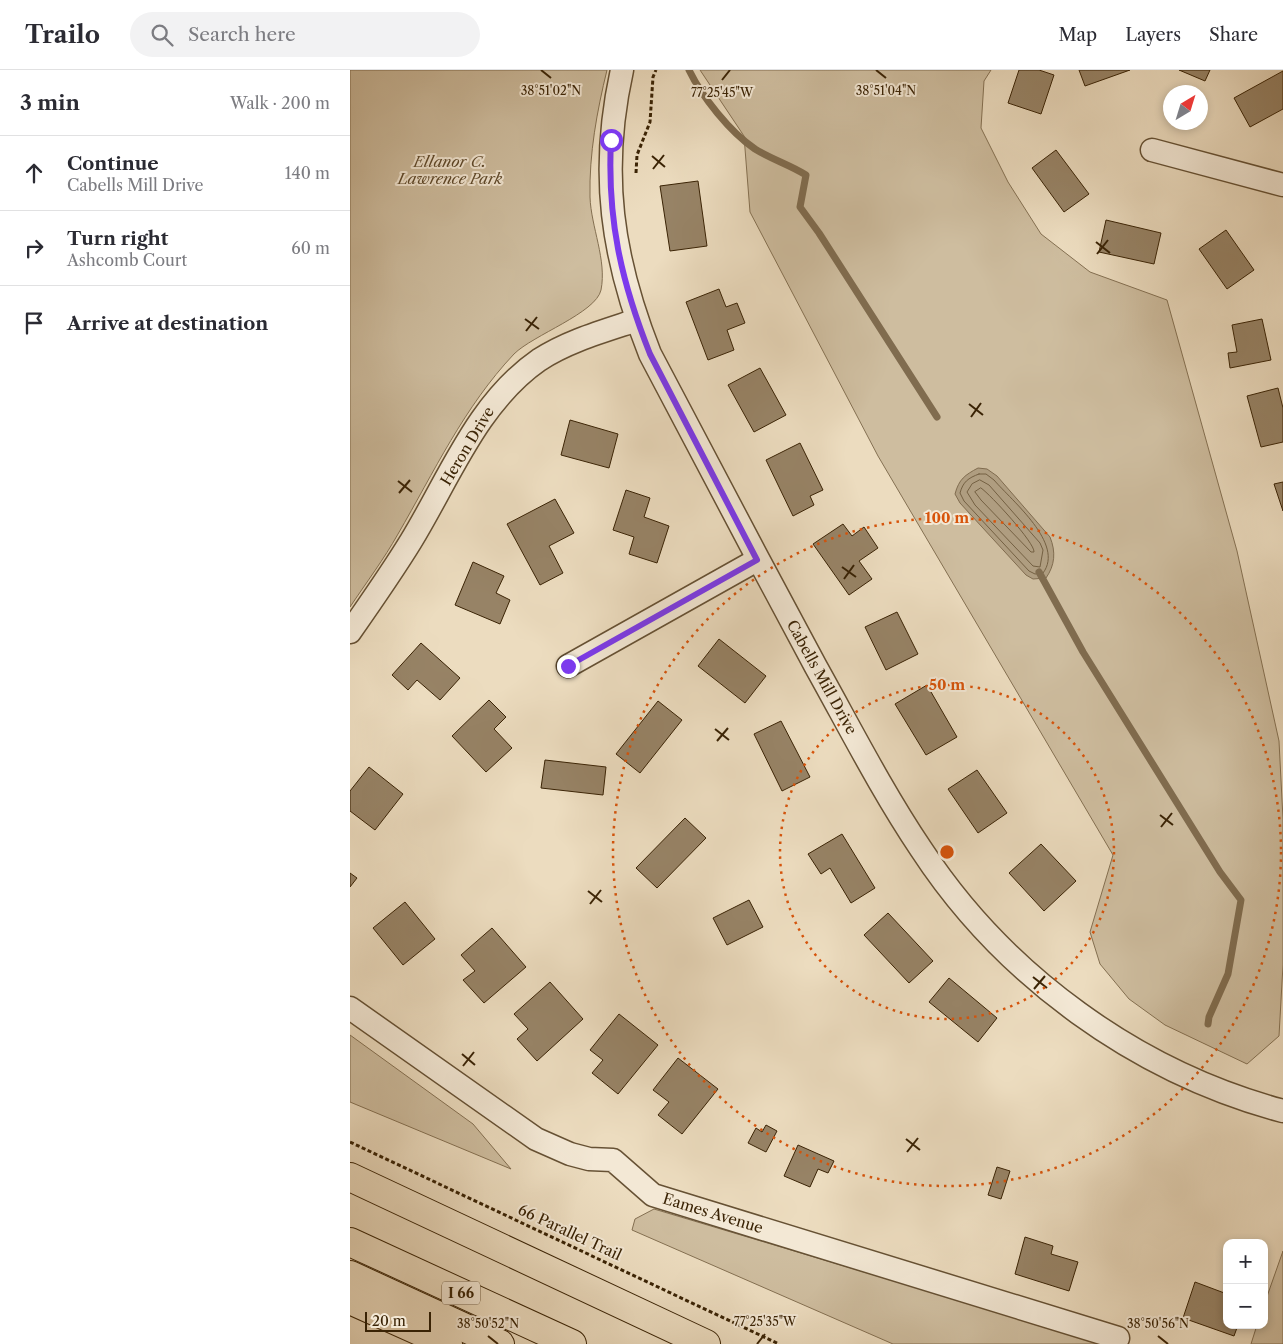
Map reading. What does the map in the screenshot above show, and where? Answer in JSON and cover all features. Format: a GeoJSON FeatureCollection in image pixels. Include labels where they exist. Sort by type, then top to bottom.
{"type":"FeatureCollection","features":[{"type":"Feature","properties":{"kind":"highway"},"geometry":{"type":"LineString","coordinates":[[350,1177],[706,1344]]}},
{"type":"Feature","properties":{"kind":"highway","name":"I 66"},"geometry":{"type":"LineString","coordinates":[[350,1242],[572,1344]]}},
{"type":"Feature","properties":{"kind":"highway"},"geometry":{"type":"LineString","coordinates":[[350,1275],[500,1344]]}},
{"type":"Feature","properties":{"kind":"highway"},"geometry":{"type":"LineString","coordinates":[[350,1300],[448,1344]]}},
{"type":"Feature","properties":{"kind":"street","name":"Cabells Mill Drive"},"geometry":{"type":"LineString","coordinates":[[622,70],[611,140],[611,204],[625,287],[650,354],[757,560],[878,780],[921,850],[959,900],[1002,948],[1094,1024],[1128,1046],[1203,1084],[1244,1100],[1283,1111]]}},
{"type":"Feature","properties":{"kind":"street"},"geometry":{"type":"LineString","coordinates":[[1152,150],[1283,185]]}},
{"type":"Feature","properties":{"kind":"street","name":"Heron Drive"},"geometry":{"type":"LineString","coordinates":[[350,632],[411,541],[479,423],[495,400],[515,379],[540,360],[579,340],[637,320]]}},
{"type":"Feature","properties":{"kind":"street"},"geometry":{"type":"LineString","coordinates":[[568,666],[757,560]]}},
{"type":"Feature","properties":{"kind":"street","name":"Eames Avenue"},"geometry":{"type":"LineString","coordinates":[[350,1008],[536,1139],[570,1154],[589,1159],[613,1160],[654,1195],[1118,1338]]}},
{"type":"Feature","properties":{"kind":"path"},"geometry":{"type":"LineString","coordinates":[[636,173],[637,155],[650,122],[652,77],[656,70]]}},
{"type":"Feature","properties":{"kind":"path","name":"66 Parallel Trail"},"geometry":{"type":"LineString","coordinates":[[350,1142],[779,1344]]}},
{"type":"Feature","properties":{"kind":"green space","name":"Ellanor C. Lawrence Park"},"geometry":{"type":"Polygon","coordinates":[[[350,70],[607,70],[594,133],[590,181],[591,208],[602,267],[601,290],[597,299],[576,315],[523,347],[496,374],[465,418],[393,543],[350,607],[350,70]]]}},
{"type":"Feature","properties":{"kind":"green space"},"geometry":{"type":"Polygon","coordinates":[[[700,70],[991,70],[984,81],[981,128],[1008,182],[1041,234],[1090,272],[1167,300],[1237,551],[1279,741],[1283,819],[1283,965],[1279,1036],[1247,1064],[1165,1025],[1129,999],[1100,964],[1090,932],[1113,855],[878,456],[750,212],[744,136],[700,70]]]}},
{"type":"Feature","properties":{"kind":"green space"},"geometry":{"type":"Polygon","coordinates":[[[350,1035],[473,1124],[511,1169],[350,1102],[350,1035]]]}},
{"type":"Feature","properties":{"kind":"green space"},"geometry":{"type":"Polygon","coordinates":[[[654,1209],[1058,1330],[1115,1344],[893,1344],[632,1230],[635,1219],[654,1209]]]}},
{"type":"Feature","properties":{"kind":"green space"},"geometry":{"type":"Polygon","coordinates":[[[1283,1251],[1283,1344],[1251,1344],[1256,1329],[1268,1329],[1268,1294],[1283,1251]]]}},
{"type":"Feature","properties":{"kind":"water"},"geometry":{"type":"Polygon","coordinates":[[[978,468],[987,469],[997,476],[1050,537],[1054,558],[1046,578],[1033,579],[1026,575],[960,503],[955,494],[958,485],[966,475],[978,468]]]}},
{"type":"Feature","properties":{"kind":"building"},"geometry":{"type":"Polygon","coordinates":[[[1019,70],[1039,70],[1054,75],[1041,114],[1008,103],[1019,70]]]}},
{"type":"Feature","properties":{"kind":"building"},"geometry":{"type":"Polygon","coordinates":[[[1079,70],[1130,70],[1085,86],[1079,70]]]}},
{"type":"Feature","properties":{"kind":"building"},"geometry":{"type":"Polygon","coordinates":[[[1179,70],[1210,70],[1205,81],[1179,70]]]}},
{"type":"Feature","properties":{"kind":"building"},"geometry":{"type":"Polygon","coordinates":[[[1283,71],[1283,109],[1250,127],[1234,98],[1283,71]]]}},
{"type":"Feature","properties":{"kind":"building"},"geometry":{"type":"Polygon","coordinates":[[[1056,150],[1089,194],[1064,212],[1032,168],[1056,150]]]}},
{"type":"Feature","properties":{"kind":"building"},"geometry":{"type":"Polygon","coordinates":[[[698,181],[707,246],[670,251],[660,186],[698,181]]]}},
{"type":"Feature","properties":{"kind":"building"},"geometry":{"type":"Polygon","coordinates":[[[1106,220],[1161,233],[1154,264],[1099,252],[1106,220]]]}},
{"type":"Feature","properties":{"kind":"building"},"geometry":{"type":"Polygon","coordinates":[[[1226,230],[1254,270],[1227,289],[1199,249],[1226,230]]]}},
{"type":"Feature","properties":{"kind":"building"},"geometry":{"type":"Polygon","coordinates":[[[719,289],[726,307],[737,303],[745,323],[727,330],[734,350],[708,360],[686,302],[719,289]]]}},
{"type":"Feature","properties":{"kind":"building"},"geometry":{"type":"Polygon","coordinates":[[[1262,319],[1271,360],[1230,368],[1228,353],[1237,352],[1232,325],[1262,319]]]}},
{"type":"Feature","properties":{"kind":"building"},"geometry":{"type":"Polygon","coordinates":[[[760,368],[786,415],[754,432],[728,385],[760,368]]]}},
{"type":"Feature","properties":{"kind":"building"},"geometry":{"type":"Polygon","coordinates":[[[1278,388],[1283,408],[1283,442],[1261,447],[1247,396],[1278,388]]]}},
{"type":"Feature","properties":{"kind":"building"},"geometry":{"type":"Polygon","coordinates":[[[570,420],[618,434],[609,468],[561,455],[570,420]]]}},
{"type":"Feature","properties":{"kind":"building"},"geometry":{"type":"Polygon","coordinates":[[[800,443],[823,490],[810,496],[814,505],[793,516],[766,460],[800,443]]]}},
{"type":"Feature","properties":{"kind":"building"},"geometry":{"type":"Polygon","coordinates":[[[1283,482],[1283,511],[1274,484],[1283,482]]]}},
{"type":"Feature","properties":{"kind":"building"},"geometry":{"type":"Polygon","coordinates":[[[626,490],[650,498],[644,517],[669,526],[657,563],[629,554],[634,537],[613,530],[626,490]]]}},
{"type":"Feature","properties":{"kind":"building"},"geometry":{"type":"Polygon","coordinates":[[[555,499],[574,533],[549,546],[563,573],[540,585],[507,524],[555,499]]]}},
{"type":"Feature","properties":{"kind":"building"},"geometry":{"type":"Polygon","coordinates":[[[843,524],[852,536],[864,527],[878,548],[859,561],[872,579],[849,595],[813,544],[843,524]]]}},
{"type":"Feature","properties":{"kind":"building"},"geometry":{"type":"Polygon","coordinates":[[[473,562],[504,576],[496,593],[510,600],[500,624],[455,605],[473,562]]]}},
{"type":"Feature","properties":{"kind":"building"},"geometry":{"type":"Polygon","coordinates":[[[897,612],[918,654],[886,670],[865,627],[897,612]]]}},
{"type":"Feature","properties":{"kind":"building"},"geometry":{"type":"Polygon","coordinates":[[[719,639],[766,676],[745,703],[698,666],[719,639]]]}},
{"type":"Feature","properties":{"kind":"building"},"geometry":{"type":"Polygon","coordinates":[[[421,643],[460,678],[440,700],[417,680],[408,690],[392,675],[421,643]]]}},
{"type":"Feature","properties":{"kind":"building"},"geometry":{"type":"Polygon","coordinates":[[[927,685],[957,737],[926,755],[895,704],[927,685]]]}},
{"type":"Feature","properties":{"kind":"building"},"geometry":{"type":"Polygon","coordinates":[[[489,700],[506,717],[494,729],[512,748],[486,772],[452,736],[489,700]]]}},
{"type":"Feature","properties":{"kind":"building"},"geometry":{"type":"Polygon","coordinates":[[[658,701],[682,720],[640,773],[616,754],[658,701]]]}},
{"type":"Feature","properties":{"kind":"building"},"geometry":{"type":"Polygon","coordinates":[[[781,721],[810,777],[782,791],[754,734],[781,721]]]}},
{"type":"Feature","properties":{"kind":"building"},"geometry":{"type":"Polygon","coordinates":[[[545,760],[606,767],[603,795],[541,788],[545,760]]]}},
{"type":"Feature","properties":{"kind":"building"},"geometry":{"type":"Polygon","coordinates":[[[369,767],[403,794],[375,830],[350,811],[350,791],[369,767]]]}},
{"type":"Feature","properties":{"kind":"building"},"geometry":{"type":"Polygon","coordinates":[[[977,770],[1007,813],[978,833],[948,789],[977,770]]]}},
{"type":"Feature","properties":{"kind":"building"},"geometry":{"type":"Polygon","coordinates":[[[685,818],[706,838],[657,888],[636,868],[685,818]]]}},
{"type":"Feature","properties":{"kind":"building"},"geometry":{"type":"Polygon","coordinates":[[[842,834],[875,888],[851,903],[830,868],[821,874],[808,854],[842,834]]]}},
{"type":"Feature","properties":{"kind":"building"},"geometry":{"type":"Polygon","coordinates":[[[1041,844],[1076,881],[1044,911],[1009,873],[1041,844]]]}},
{"type":"Feature","properties":{"kind":"building"},"geometry":{"type":"Polygon","coordinates":[[[350,873],[357,878],[350,887],[350,873]]]}},
{"type":"Feature","properties":{"kind":"building"},"geometry":{"type":"Polygon","coordinates":[[[749,900],[763,927],[727,945],[713,918],[749,900]]]}},
{"type":"Feature","properties":{"kind":"building"},"geometry":{"type":"Polygon","coordinates":[[[405,902],[435,939],[403,965],[373,928],[405,902]]]}},
{"type":"Feature","properties":{"kind":"building"},"geometry":{"type":"Polygon","coordinates":[[[888,913],[933,961],[909,983],[864,935],[888,913]]]}},
{"type":"Feature","properties":{"kind":"building"},"geometry":{"type":"Polygon","coordinates":[[[492,928],[526,967],[484,1003],[463,980],[475,971],[461,955],[492,928]]]}},
{"type":"Feature","properties":{"kind":"building"},"geometry":{"type":"Polygon","coordinates":[[[949,978],[997,1018],[978,1042],[929,1002],[949,978]]]}},
{"type":"Feature","properties":{"kind":"building"},"geometry":{"type":"Polygon","coordinates":[[[550,982],[583,1019],[537,1061],[517,1039],[528,1029],[514,1014],[550,982]]]}},
{"type":"Feature","properties":{"kind":"building"},"geometry":{"type":"Polygon","coordinates":[[[619,1014],[658,1045],[618,1094],[592,1073],[603,1060],[590,1050],[619,1014]]]}},
{"type":"Feature","properties":{"kind":"building"},"geometry":{"type":"Polygon","coordinates":[[[678,1058],[718,1089],[682,1134],[658,1115],[669,1102],[653,1090],[678,1058]]]}},
{"type":"Feature","properties":{"kind":"building"},"geometry":{"type":"Polygon","coordinates":[[[766,1125],[777,1131],[766,1152],[748,1143],[756,1128],[762,1132],[766,1125]]]}},
{"type":"Feature","properties":{"kind":"building"},"geometry":{"type":"Polygon","coordinates":[[[798,1145],[834,1161],[828,1173],[818,1169],[810,1187],[784,1176],[798,1145]]]}},
{"type":"Feature","properties":{"kind":"building"},"geometry":{"type":"Polygon","coordinates":[[[997,1167],[1010,1171],[1001,1199],[988,1195],[997,1167]]]}},
{"type":"Feature","properties":{"kind":"building"},"geometry":{"type":"Polygon","coordinates":[[[1025,1237],[1053,1246],[1051,1254],[1078,1262],[1069,1291],[1015,1274],[1025,1237]]]}},
{"type":"Feature","properties":{"kind":"building"},"geometry":{"type":"Polygon","coordinates":[[[1195,1282],[1223,1292],[1223,1329],[1237,1329],[1234,1336],[1183,1318],[1195,1282]]]}},
{"type":"Feature","properties":{"kind":"waterway"},"geometry":{"type":"LineString","coordinates":[[689,70],[709,102],[727,124],[746,142],[767,156],[806,175],[800,207],[819,233],[937,417]]}},
{"type":"Feature","properties":{"kind":"waterway"},"geometry":{"type":"LineString","coordinates":[[1039,572],[1083,652],[1220,872],[1241,900],[1228,974],[1209,1017],[1208,1024]]}},
{"type":"Feature","properties":{"kind":"route"},"geometry":{"type":"LineString","coordinates":[[568,666],[757,560],[650,354],[625,287],[611,204],[611,140]]}}]}
